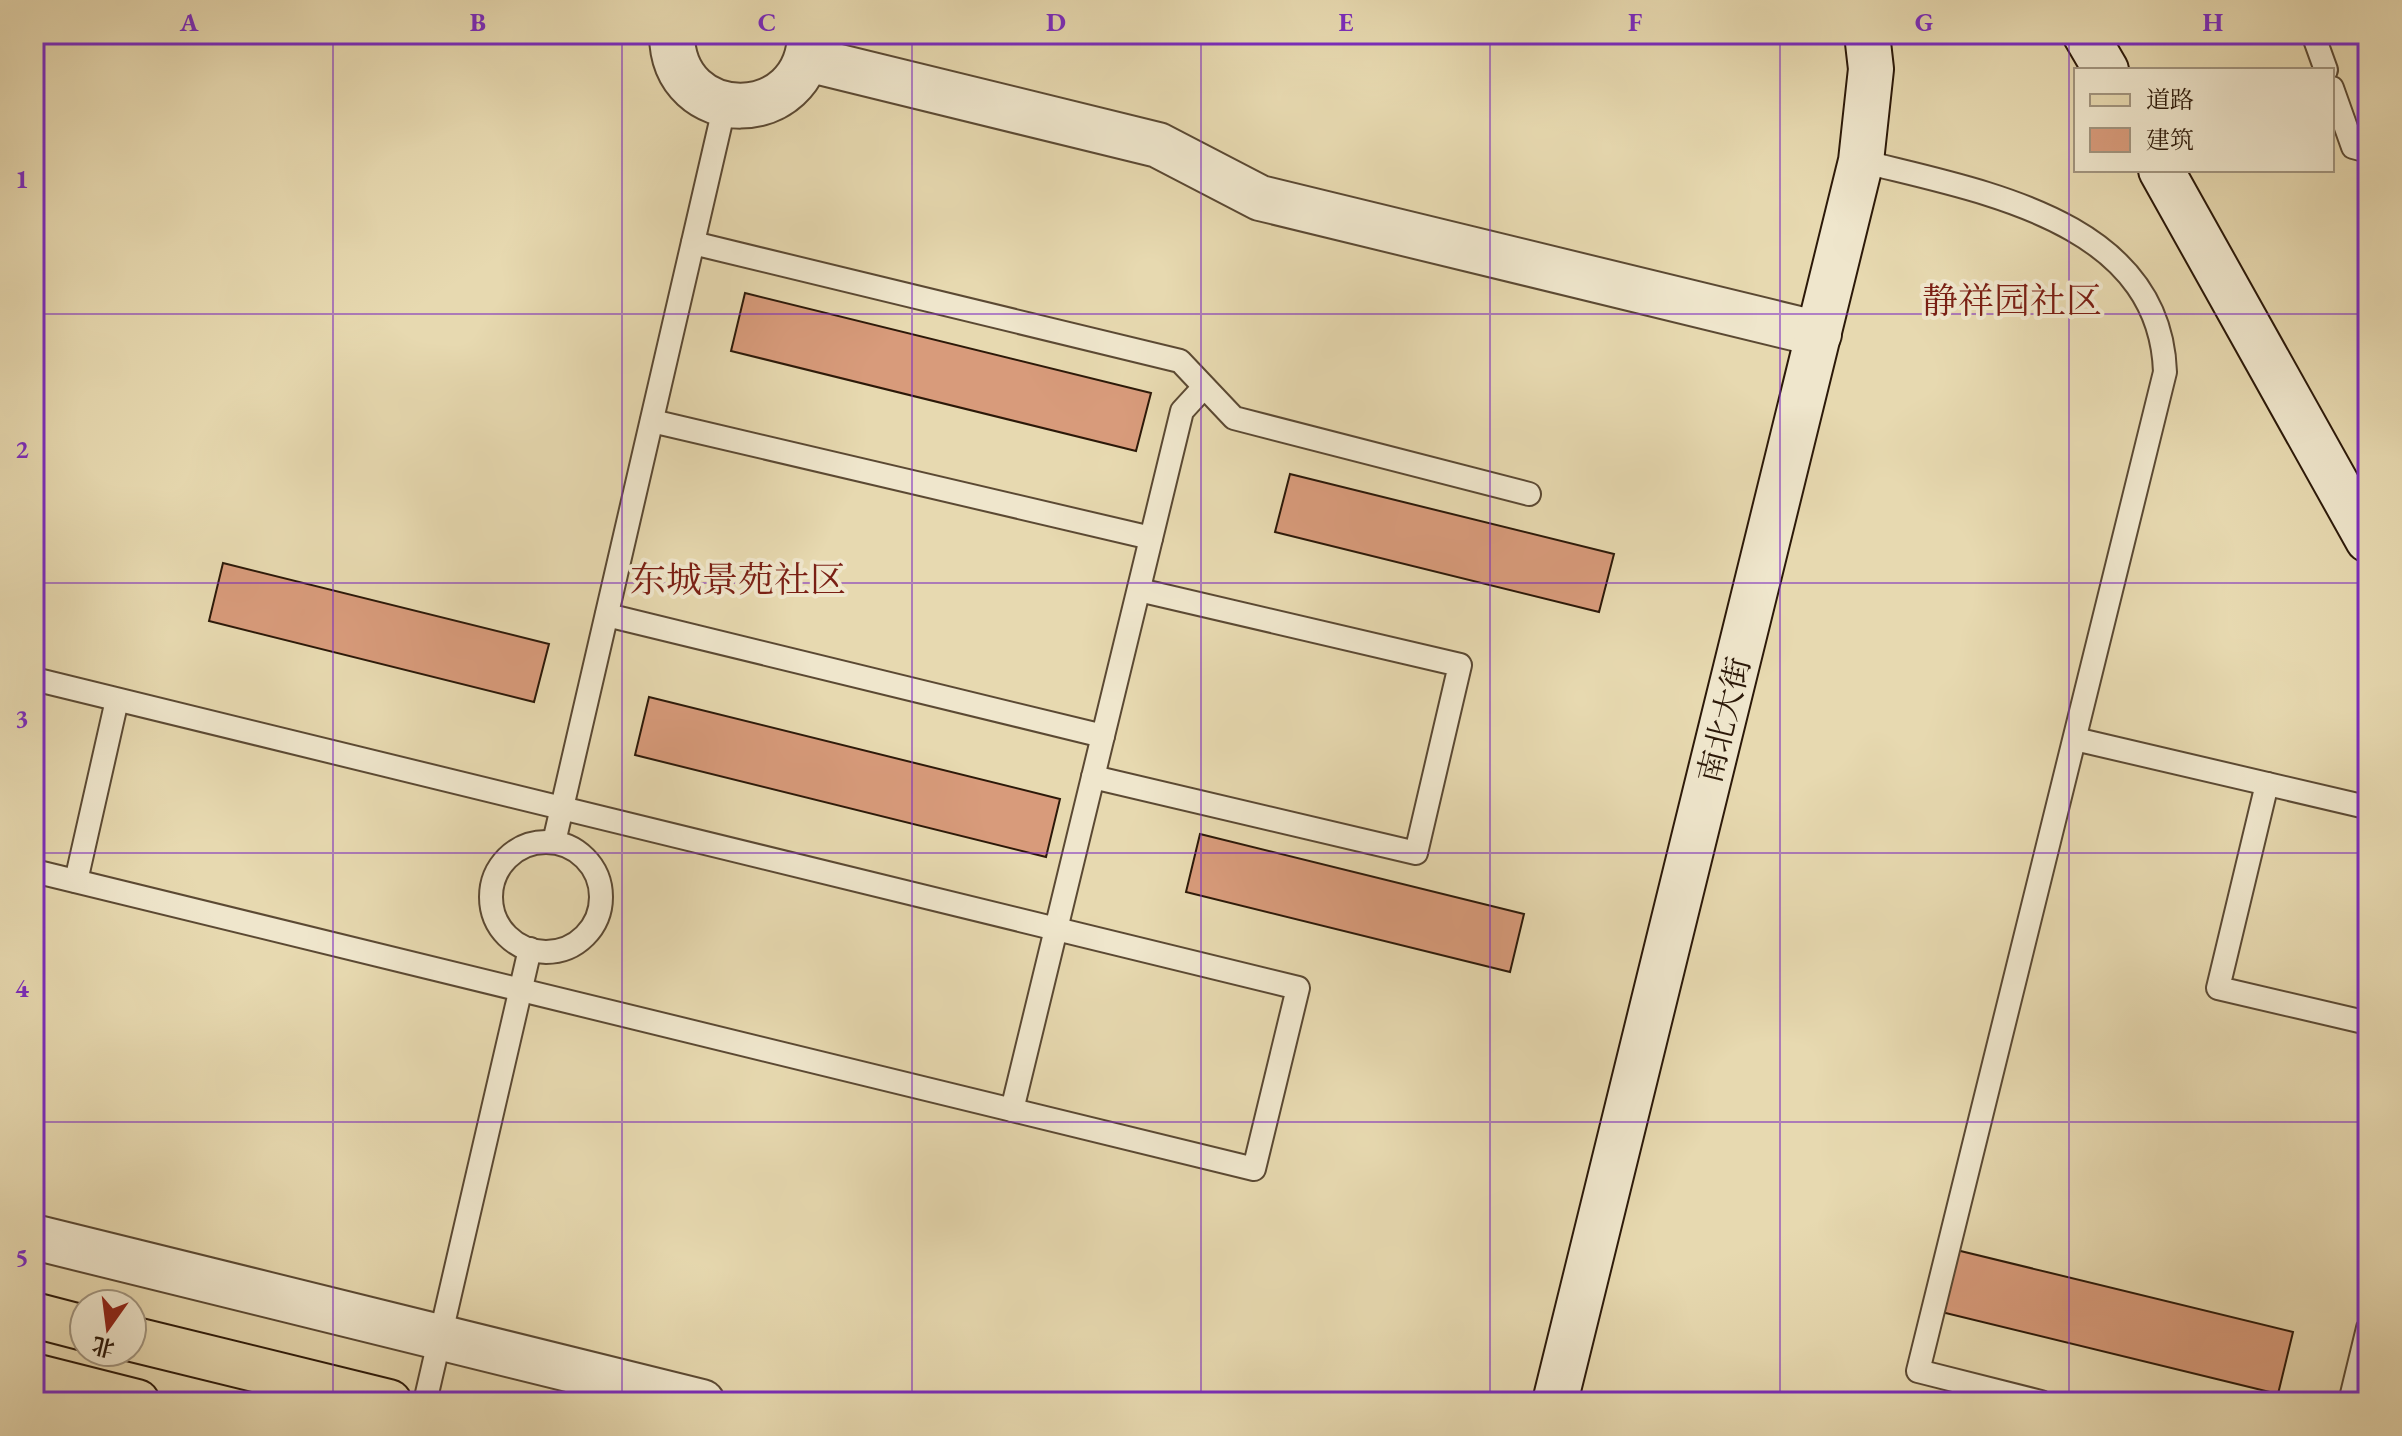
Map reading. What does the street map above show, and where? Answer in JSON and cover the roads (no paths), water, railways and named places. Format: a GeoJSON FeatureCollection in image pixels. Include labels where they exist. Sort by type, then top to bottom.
{"type":"FeatureCollection","features":[{"type":"Feature","properties":{"kind":"main road"},"geometry":{"type":"LineString","coordinates":[[34,1315],[68,1324]]}},
{"type":"Feature","properties":{"kind":"main road"},"geometry":{"type":"LineString","coordinates":[[148,1343],[389,1402]]}},
{"type":"Feature","properties":{"kind":"main road"},"geometry":{"type":"LineString","coordinates":[[34,1376],[137,1402]]}},
{"type":"Feature","properties":{"kind":"street"},"geometry":{"type":"LineString","coordinates":[[672,34],[672,49],[680,71],[694,89],[725,104],[760,104],[780,94],[797,79],[809,46],[1158,145],[1260,198],[1819,334]]}},
{"type":"Feature","properties":{"kind":"street","name":"南北大街"},"geometry":{"type":"LineString","coordinates":[[1555,1402],[1861,161],[1871,69],[1867,34]]}},
{"type":"Feature","properties":{"kind":"street"},"geometry":{"type":"LineString","coordinates":[[2085,34],[2105,68]]}},
{"type":"Feature","properties":{"kind":"street"},"geometry":{"type":"LineString","coordinates":[[2162,172],[2368,540]]}},
{"type":"Feature","properties":{"kind":"street"},"geometry":{"type":"LineString","coordinates":[[34,1237],[702,1402]]}},
{"type":"Feature","properties":{"kind":"lane"},"geometry":{"type":"LineString","coordinates":[[2313,34],[2325,68]]}},
{"type":"Feature","properties":{"kind":"lane"},"geometry":{"type":"LineString","coordinates":[[2334,94],[2353,147],[2368,151]]}},
{"type":"Feature","properties":{"kind":"lane"},"geometry":{"type":"LineString","coordinates":[[554,842],[725,104]]}},
{"type":"Feature","properties":{"kind":"lane"},"geometry":{"type":"LineString","coordinates":[[1861,161],[2003,198],[2052,218],[2120,264],[2142,290],[2157,317],[2164,343],[2165,372],[1918,1371],[2041,1402]]}},
{"type":"Feature","properties":{"kind":"lane"},"geometry":{"type":"LineString","coordinates":[[693,243],[1180,361],[1234,418],[1529,494]]}},
{"type":"Feature","properties":{"kind":"lane"},"geometry":{"type":"LineString","coordinates":[[1012,1110],[1182,411],[1204,387]]}},
{"type":"Feature","properties":{"kind":"lane"},"geometry":{"type":"LineString","coordinates":[[652,421],[1151,538]]}},
{"type":"Feature","properties":{"kind":"lane"},"geometry":{"type":"LineString","coordinates":[[1093,777],[1416,853],[1460,665],[1139,590]]}},
{"type":"Feature","properties":{"kind":"lane"},"geometry":{"type":"LineString","coordinates":[[607,615],[1103,736]]}},
{"type":"Feature","properties":{"kind":"lane"},"geometry":{"type":"LineString","coordinates":[[34,679],[1298,988],[1254,1169],[34,871]]}},
{"type":"Feature","properties":{"kind":"lane"},"geometry":{"type":"LineString","coordinates":[[76,881],[117,700]]}},
{"type":"Feature","properties":{"kind":"lane"},"geometry":{"type":"LineString","coordinates":[[2075,739],[2366,807]]}},
{"type":"Feature","properties":{"kind":"lane"},"geometry":{"type":"LineString","coordinates":[[2267,784],[2218,988],[2368,1023]]}},
{"type":"Feature","properties":{"kind":"lane"},"geometry":{"type":"LineString","coordinates":[[554,842],[583,855],[594,868],[602,902],[588,933],[575,945],[558,951],[530,949],[505,935],[495,919],[490,900],[492,881],[500,864],[514,851],[532,843],[554,842]]}},
{"type":"Feature","properties":{"kind":"lane"},"geometry":{"type":"LineString","coordinates":[[425,1402],[530,949]]}},
{"type":"Feature","properties":{"kind":"lane"},"geometry":{"type":"LineString","coordinates":[[2350,1402],[2368,1328]]}},
{"type":"Feature","properties":{"kind":"district","name":"静祥园社区"},"geometry":{"type":"Point","coordinates":[2012,300]}},
{"type":"Feature","properties":{"kind":"district","name":"东城景苑社区"},"geometry":{"type":"Point","coordinates":[738,579]}}]}
